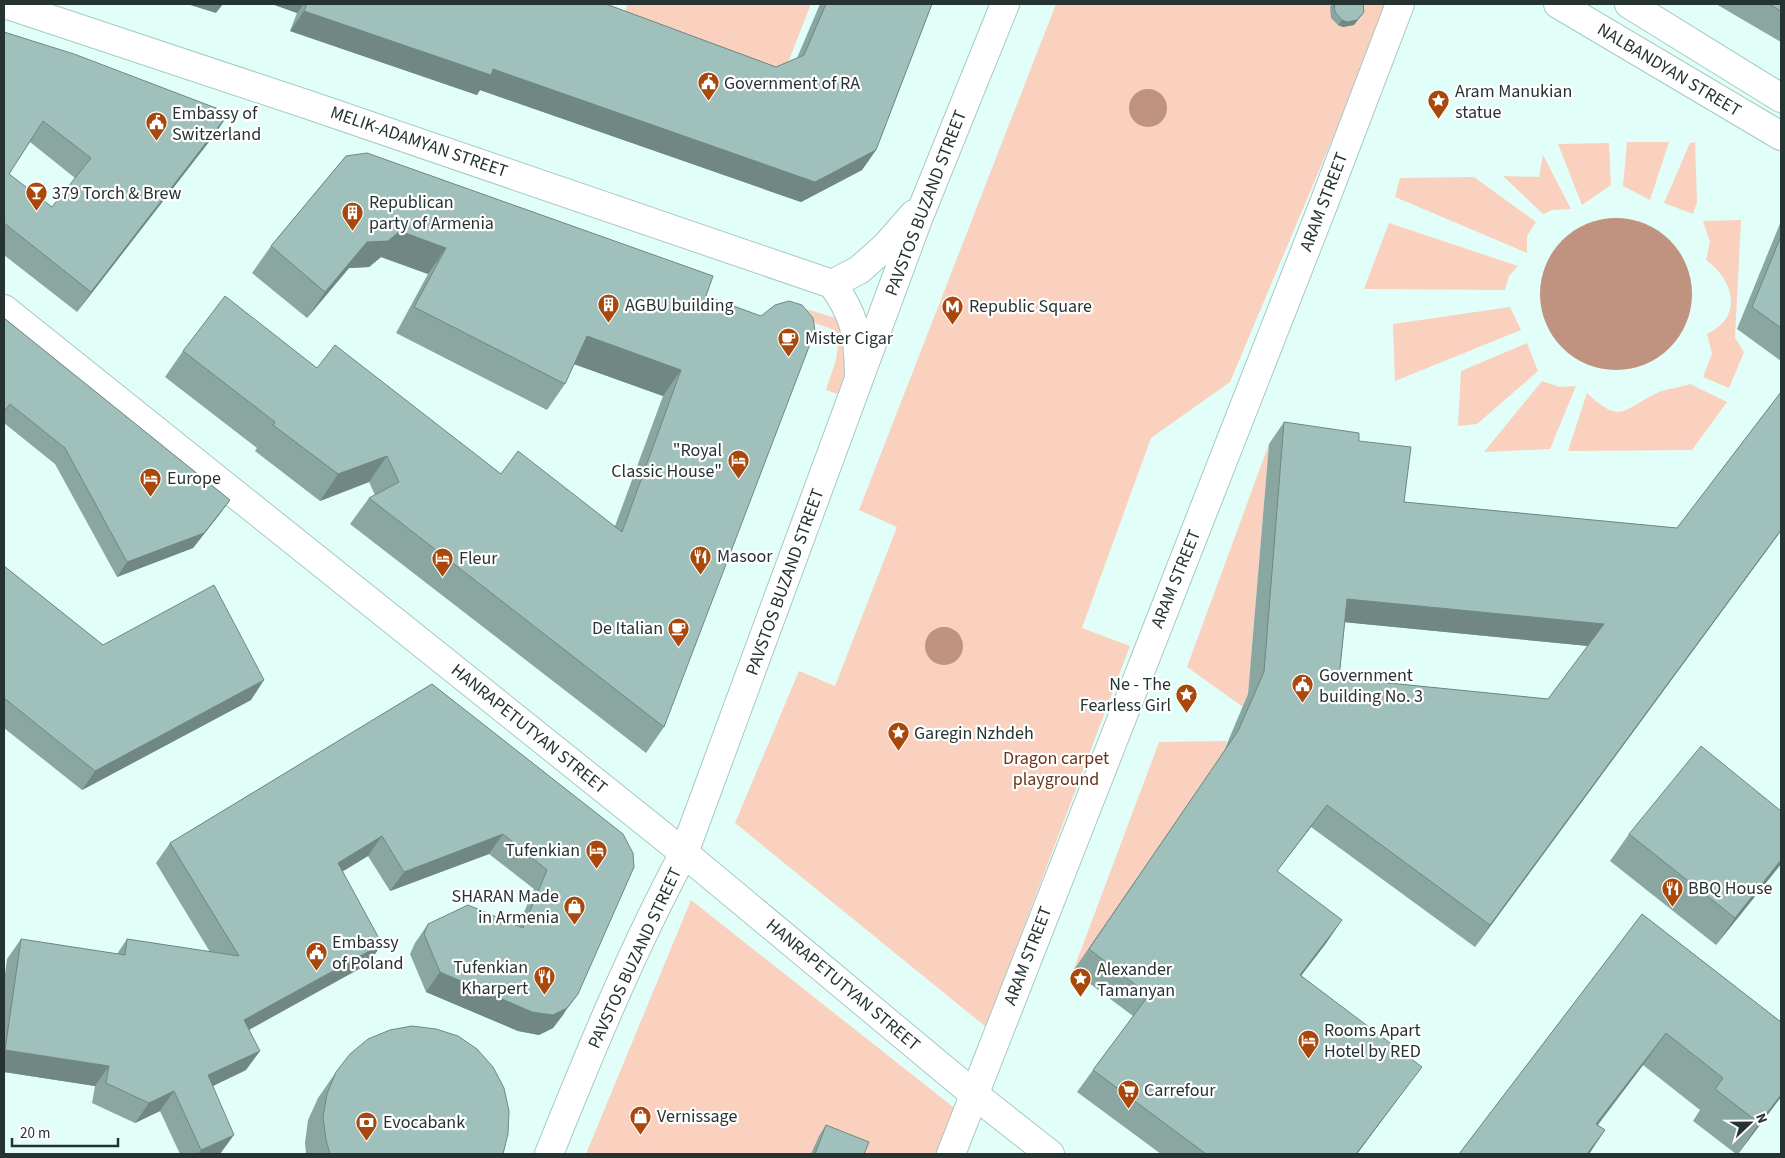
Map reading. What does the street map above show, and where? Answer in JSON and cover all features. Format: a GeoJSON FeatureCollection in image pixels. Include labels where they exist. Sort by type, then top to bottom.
{"type":"FeatureCollection","features":[{"type":"Feature","properties":{"kind":"street","name":"MELIK-ADAMYAN STREET"},"geometry":{"type":"LineString","coordinates":[[4,4],[306,104],[832,284]]}},
{"type":"Feature","properties":{"kind":"street","name":"PAVSTOS BUZAND STREET"},"geometry":{"type":"LineString","coordinates":[[549,1154],[582,1071],[658,902],[684,853],[928,194],[1005,4]]}},
{"type":"Feature","properties":{"kind":"street","name":"ARAM STREET"},"geometry":{"type":"LineString","coordinates":[[951,1154],[1324,203],[1400,4]]}},
{"type":"Feature","properties":{"kind":"street","name":"NALBANDYAN STREET"},"geometry":{"type":"LineString","coordinates":[[1558,4],[1781,136]]}},
{"type":"Feature","properties":{"kind":"street","name":"NALBANDYAN STREET"},"geometry":{"type":"LineString","coordinates":[[1629,4],[1781,98]]}},
{"type":"Feature","properties":{"kind":"street"},"geometry":{"type":"LineString","coordinates":[[859,382],[855,330],[847,304],[832,284],[859,270],[886,246],[907,223],[928,194]]}},
{"type":"Feature","properties":{"kind":"street","name":"HANRAPETUTYAN STREET"},"geometry":{"type":"LineString","coordinates":[[4,309],[684,853],[975,1095],[1050,1154]]}},
{"type":"Feature","properties":{"kind":"green space"},"geometry":{"type":"Polygon","coordinates":[[[627,4],[811,4],[785,70],[763,79],[623,25],[627,4]]]}},
{"type":"Feature","properties":{"kind":"green space","name":"Dragon carpet playground"},"geometry":{"type":"Polygon","coordinates":[[[1056,4],[1389,4],[1230,382],[1151,438],[1082,628],[1130,646],[986,1027],[735,823],[799,671],[835,686],[897,527],[859,510],[1056,4]]]}},
{"type":"Feature","properties":{"kind":"green space"},"geometry":{"type":"Polygon","coordinates":[[[1627,142],[1669,142],[1650,200],[1623,186],[1627,142]]]}},
{"type":"Feature","properties":{"kind":"green space"},"geometry":{"type":"Polygon","coordinates":[[[1695,142],[1697,202],[1693,214],[1664,203],[1690,143],[1695,142]]]}},
{"type":"Feature","properties":{"kind":"green space"},"geometry":{"type":"Polygon","coordinates":[[[1609,143],[1611,185],[1582,205],[1558,144],[1609,143]]]}},
{"type":"Feature","properties":{"kind":"green space"},"geometry":{"type":"Polygon","coordinates":[[[1543,155],[1571,209],[1552,210],[1543,214],[1503,176],[1539,177],[1543,155]]]}},
{"type":"Feature","properties":{"kind":"green space"},"geometry":{"type":"Polygon","coordinates":[[[1474,177],[1536,222],[1527,236],[1527,253],[1395,197],[1400,178],[1474,177]]]}},
{"type":"Feature","properties":{"kind":"green space"},"geometry":{"type":"Polygon","coordinates":[[[1741,220],[1735,338],[1744,352],[1729,388],[1703,377],[1712,354],[1707,334],[1719,327],[1726,318],[1731,298],[1723,278],[1716,268],[1706,260],[1710,242],[1703,221],[1741,220]]]}},
{"type":"Feature","properties":{"kind":"green space"},"geometry":{"type":"Polygon","coordinates":[[[1389,223],[1518,266],[1509,276],[1505,290],[1364,289],[1389,223]]]}},
{"type":"Feature","properties":{"kind":"green space"},"geometry":{"type":"Polygon","coordinates":[[[1510,307],[1521,330],[1395,381],[1393,324],[1510,307]]]}},
{"type":"Feature","properties":{"kind":"green space"},"geometry":{"type":"Polygon","coordinates":[[[806,309],[839,319],[854,347],[840,395],[826,390],[834,368],[837,352],[838,345],[835,330],[802,319],[806,309]]]}},
{"type":"Feature","properties":{"kind":"green space"},"geometry":{"type":"Polygon","coordinates":[[[1527,343],[1538,371],[1477,424],[1458,426],[1461,371],[1527,343]]]}},
{"type":"Feature","properties":{"kind":"green space"},"geometry":{"type":"Polygon","coordinates":[[[1542,381],[1560,387],[1576,386],[1550,449],[1484,452],[1542,381]]]}},
{"type":"Feature","properties":{"kind":"green space"},"geometry":{"type":"Polygon","coordinates":[[[1690,384],[1727,402],[1692,450],[1568,451],[1587,393],[1598,403],[1615,412],[1628,409],[1660,392],[1690,384]]]}},
{"type":"Feature","properties":{"kind":"green space"},"geometry":{"type":"Polygon","coordinates":[[[1269,444],[1248,694],[1243,707],[1187,667],[1269,444]]]}},
{"type":"Feature","properties":{"kind":"green space"},"geometry":{"type":"Polygon","coordinates":[[[1227,741],[1223,753],[1073,971],[1159,742],[1227,741]]]}},
{"type":"Feature","properties":{"kind":"green space"},"geometry":{"type":"Polygon","coordinates":[[[691,900],[957,1110],[940,1154],[586,1154],[691,900]]]}},
{"type":"Feature","properties":{"kind":"shaded area"},"geometry":{"type":"Polygon","coordinates":[[[1148,89],[1162,94],[1167,108],[1162,122],[1148,127],[1134,122],[1129,108],[1134,94],[1148,89]]]}},
{"type":"Feature","properties":{"kind":"shaded area"},"geometry":{"type":"Polygon","coordinates":[[[1616,218],[1645,224],[1670,240],[1686,265],[1692,294],[1686,323],[1670,348],[1645,364],[1616,370],[1587,364],[1562,348],[1546,323],[1540,294],[1546,265],[1562,240],[1587,224],[1616,218]]]}},
{"type":"Feature","properties":{"kind":"shaded area"},"geometry":{"type":"Polygon","coordinates":[[[944,627],[958,632],[963,646],[958,660],[944,665],[930,660],[925,646],[930,632],[944,627]]]}},
{"type":"Feature","properties":{"kind":"building","name":"Government of RA"},"geometry":{"type":"Polygon","coordinates":[[[307,4],[606,4],[776,67],[804,55],[826,4],[932,4],[876,150],[815,182],[493,69],[491,75],[304,11],[307,4]]]}},
{"type":"Feature","properties":{"kind":"building"},"geometry":{"type":"Polygon","coordinates":[[[1334,4],[1363,4],[1364,12],[1357,20],[1347,22],[1342,20],[1335,12],[1334,4]]]}},
{"type":"Feature","properties":{"kind":"building"},"geometry":{"type":"Polygon","coordinates":[[[1769,4],[1781,4],[1781,11],[1769,4]]]}},
{"type":"Feature","properties":{"kind":"building"},"geometry":{"type":"Polygon","coordinates":[[[4,32],[74,54],[229,113],[91,292],[4,223],[4,32]],[[43,121],[9,174],[52,207],[91,158],[43,121]]]}},
{"type":"Feature","properties":{"kind":"building"},"geometry":{"type":"Polygon","coordinates":[[[367,153],[713,276],[706,296],[761,316],[775,305],[789,301],[802,305],[813,318],[815,331],[664,727],[369,498],[399,482],[387,456],[338,474],[273,425],[275,422],[183,351],[225,296],[317,368],[335,345],[501,474],[518,451],[622,532],[681,370],[587,336],[565,384],[414,307],[446,248],[400,231],[388,241],[367,242],[325,292],[271,246],[346,156],[367,153]]]}},
{"type":"Feature","properties":{"kind":"building"},"geometry":{"type":"Polygon","coordinates":[[[1781,236],[1781,328],[1752,307],[1781,236]]]}},
{"type":"Feature","properties":{"kind":"building"},"geometry":{"type":"Polygon","coordinates":[[[4,318],[230,500],[204,533],[127,562],[65,448],[10,404],[4,412],[4,318]]]}},
{"type":"Feature","properties":{"kind":"building"},"geometry":{"type":"Polygon","coordinates":[[[1781,392],[1781,530],[1490,925],[1327,805],[1277,871],[1342,920],[1300,975],[1422,1067],[1356,1154],[1206,1154],[1093,1070],[1149,995],[1089,949],[1238,731],[1264,672],[1284,422],[1359,433],[1359,441],[1411,447],[1404,502],[1677,528],[1781,392]],[[1347,599],[1339,678],[1548,699],[1604,624],[1347,599]]]}},
{"type":"Feature","properties":{"kind":"building"},"geometry":{"type":"Polygon","coordinates":[[[4,566],[103,645],[214,585],[264,680],[95,771],[4,698],[4,566]]]}},
{"type":"Feature","properties":{"kind":"building"},"geometry":{"type":"Polygon","coordinates":[[[432,684],[623,834],[633,853],[634,867],[578,994],[567,1008],[553,1015],[532,1012],[440,972],[424,934],[428,924],[468,905],[523,928],[547,870],[503,834],[404,872],[382,836],[338,863],[382,944],[244,1020],[260,1051],[208,1075],[234,1135],[201,1150],[174,1091],[149,1103],[106,1083],[109,1066],[5,1050],[21,939],[125,955],[127,939],[239,956],[170,843],[432,684]]]}},
{"type":"Feature","properties":{"kind":"building"},"geometry":{"type":"Polygon","coordinates":[[[1701,746],[1781,811],[1781,860],[1735,918],[1629,834],[1701,746]]]}},
{"type":"Feature","properties":{"kind":"building"},"geometry":{"type":"Polygon","coordinates":[[[1642,914],[1781,1022],[1781,1095],[1759,1123],[1715,1089],[1723,1078],[1666,1033],[1596,1124],[1605,1130],[1587,1154],[1459,1154],[1642,914]]]}},
{"type":"Feature","properties":{"kind":"building"},"geometry":{"type":"Polygon","coordinates":[[[412,1026],[436,1029],[458,1036],[477,1049],[493,1067],[504,1088],[509,1111],[508,1134],[503,1154],[330,1154],[323,1117],[327,1094],[336,1072],[350,1054],[368,1039],[390,1030],[412,1026]]]}},
{"type":"Feature","properties":{"kind":"building"},"geometry":{"type":"Polygon","coordinates":[[[826,1125],[869,1142],[864,1154],[815,1154],[826,1125]]]}},
{"type":"Feature","properties":{"kind":"place","name":"Government of RA"},"geometry":{"type":"Point","coordinates":[708,102]}},
{"type":"Feature","properties":{"kind":"place","name":"Aram Manukian statue"},"geometry":{"type":"Point","coordinates":[1439,120]}},
{"type":"Feature","properties":{"kind":"place","name":"Embassy of Switzerland"},"geometry":{"type":"Point","coordinates":[156,142]}},
{"type":"Feature","properties":{"kind":"place","name":"379 Torch & Brew"},"geometry":{"type":"Point","coordinates":[36,212]}},
{"type":"Feature","properties":{"kind":"place","name":"Republican party of Armenia"},"geometry":{"type":"Point","coordinates":[353,231]}},
{"type":"Feature","properties":{"kind":"place","name":"AGBU building"},"geometry":{"type":"Point","coordinates":[609,324]}},
{"type":"Feature","properties":{"kind":"place","name":"Republic Square"},"geometry":{"type":"Point","coordinates":[953,325]}},
{"type":"Feature","properties":{"kind":"place","name":"Mister Cigar"},"geometry":{"type":"Point","coordinates":[789,357]}},
{"type":"Feature","properties":{"kind":"place","name":"\"Royal Classic House\""},"geometry":{"type":"Point","coordinates":[738,479]}},
{"type":"Feature","properties":{"kind":"place","name":"Europe"},"geometry":{"type":"Point","coordinates":[151,497]}},
{"type":"Feature","properties":{"kind":"place","name":"Masoor"},"geometry":{"type":"Point","coordinates":[701,575]}},
{"type":"Feature","properties":{"kind":"place","name":"Fleur"},"geometry":{"type":"Point","coordinates":[443,577]}},
{"type":"Feature","properties":{"kind":"place","name":"De Italian"},"geometry":{"type":"Point","coordinates":[679,647]}},
{"type":"Feature","properties":{"kind":"place","name":"Government building No. 3"},"geometry":{"type":"Point","coordinates":[1303,704]}},
{"type":"Feature","properties":{"kind":"place","name":"Ne - The Fearless Girl"},"geometry":{"type":"Point","coordinates":[1187,713]}},
{"type":"Feature","properties":{"kind":"place","name":"Garegin Nzhdeh"},"geometry":{"type":"Point","coordinates":[898,752]}},
{"type":"Feature","properties":{"kind":"place","name":"Tufenkian"},"geometry":{"type":"Point","coordinates":[596,869]}},
{"type":"Feature","properties":{"kind":"place","name":"BBQ House"},"geometry":{"type":"Point","coordinates":[1672,907]}},
{"type":"Feature","properties":{"kind":"place","name":"SHARAN Made in Armenia"},"geometry":{"type":"Point","coordinates":[575,925]}},
{"type":"Feature","properties":{"kind":"place","name":"Embassy of Poland"},"geometry":{"type":"Point","coordinates":[316,971]}},
{"type":"Feature","properties":{"kind":"place","name":"Tufenkian Kharpert"},"geometry":{"type":"Point","coordinates":[544,996]}},
{"type":"Feature","properties":{"kind":"place","name":"Alexander Tamanyan"},"geometry":{"type":"Point","coordinates":[1081,998]}},
{"type":"Feature","properties":{"kind":"place","name":"Rooms Apart Hotel by RED"},"geometry":{"type":"Point","coordinates":[1308,1059]}},
{"type":"Feature","properties":{"kind":"place","name":"Carrefour"},"geometry":{"type":"Point","coordinates":[1128,1109]}},
{"type":"Feature","properties":{"kind":"place","name":"Vernissage"},"geometry":{"type":"Point","coordinates":[641,1135]}},
{"type":"Feature","properties":{"kind":"place","name":"Evocabank"},"geometry":{"type":"Point","coordinates":[367,1141]}}]}
